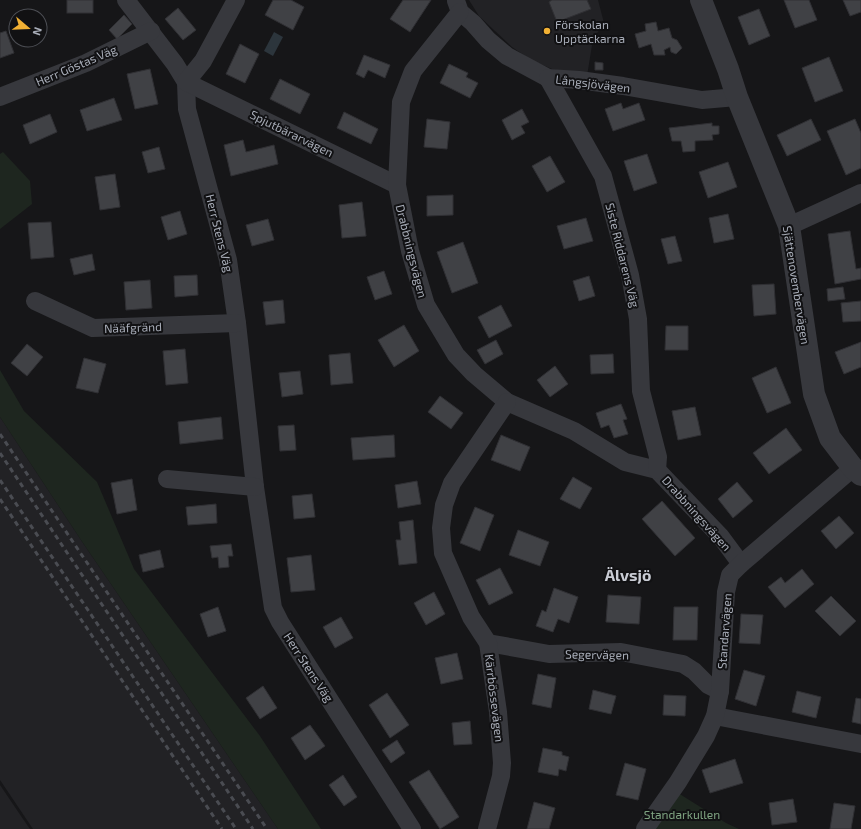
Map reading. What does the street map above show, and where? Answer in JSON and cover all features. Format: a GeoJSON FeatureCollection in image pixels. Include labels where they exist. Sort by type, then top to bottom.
{"type":"FeatureCollection","features":[{"type":"Feature","properties":{"kind":"street","name":"Herr Stens Väg"},"geometry":{"type":"LineString","coordinates":[[126,0],[175,64],[186,82],[187,109],[228,260],[237,323],[255,487],[273,608],[280,622],[412,829]]}},
{"type":"Feature","properties":{"kind":"street"},"geometry":{"type":"LineString","coordinates":[[186,82],[203,61],[236,0]]}},
{"type":"Feature","properties":{"kind":"street","name":"Sjättenovembervägen"},"geometry":{"type":"LineString","coordinates":[[701,0],[728,69],[736,98],[789,226],[814,394],[830,438],[857,471]]}},
{"type":"Feature","properties":{"kind":"street","name":"Långsjövägen"},"geometry":{"type":"LineString","coordinates":[[458,6],[488,40],[507,56],[548,78],[579,80],[623,86],[702,100],[736,98]]}},
{"type":"Feature","properties":{"kind":"street","name":"Drabbningsvägen"},"geometry":{"type":"LineString","coordinates":[[458,6],[413,71],[401,102],[397,185],[410,251],[426,305],[456,355],[474,374],[507,402],[574,431],[625,462],[657,470],[721,537],[741,564]]}},
{"type":"Feature","properties":{"kind":"street","name":"Herr Göstas Väg"},"geometry":{"type":"LineString","coordinates":[[0,97],[86,63],[150,31]]}},
{"type":"Feature","properties":{"kind":"street","name":"Siste Riddarens Väg"},"geometry":{"type":"LineString","coordinates":[[548,78],[603,176],[630,274],[638,319],[641,391],[658,456],[657,470]]}},
{"type":"Feature","properties":{"kind":"street","name":"Spjutbärarvägen"},"geometry":{"type":"LineString","coordinates":[[186,82],[397,185]]}},
{"type":"Feature","properties":{"kind":"street"},"geometry":{"type":"LineString","coordinates":[[789,226],[861,193]]}},
{"type":"Feature","properties":{"kind":"street","name":"Nääfgränd"},"geometry":{"type":"LineString","coordinates":[[36,301],[93,328],[237,323]]}},
{"type":"Feature","properties":{"kind":"street","name":"Kärrbössevägen"},"geometry":{"type":"LineString","coordinates":[[487,829],[501,776],[502,763],[498,712],[488,643],[471,617],[443,553],[441,528],[444,505],[452,483],[507,402]]}},
{"type":"Feature","properties":{"kind":"street","name":"Standarvägen"},"geometry":{"type":"LineString","coordinates":[[645,829],[678,782],[715,716],[720,691],[726,592],[730,575],[741,564],[857,471]]}},
{"type":"Feature","properties":{"kind":"street"},"geometry":{"type":"LineString","coordinates":[[167,479],[255,487]]}},
{"type":"Feature","properties":{"kind":"street","name":"Segervägen"},"geometry":{"type":"LineString","coordinates":[[488,643],[548,654],[621,652],[683,664],[694,671],[708,685],[720,691]]}},
{"type":"Feature","properties":{"kind":"street"},"geometry":{"type":"LineString","coordinates":[[715,716],[861,744]]}},
{"type":"Feature","properties":{"kind":"shaded area","name":"Förskolan Upptäckarna"},"geometry":{"type":"Polygon","coordinates":[[[469,0],[598,0],[604,23],[593,39],[587,76],[552,69],[531,60],[512,47],[479,16],[469,0]]]}},
{"type":"Feature","properties":{"kind":"shaded area"},"geometry":{"type":"Polygon","coordinates":[[[274,32],[283,37],[273,56],[264,51],[274,32]]]}},
{"type":"Feature","properties":{"kind":"shaded area"},"geometry":{"type":"Polygon","coordinates":[[[0,417],[83,543],[278,829],[33,829],[0,780],[0,417]]]}},
{"type":"Feature","properties":{"kind":"shaded area"},"geometry":{"type":"Polygon","coordinates":[[[0,785],[23,819],[30,829],[0,829],[0,785]]]}},
{"type":"Feature","properties":{"kind":"green space"},"geometry":{"type":"Polygon","coordinates":[[[3,152],[30,181],[32,204],[0,229],[0,154],[3,152]]]}},
{"type":"Feature","properties":{"kind":"green space"},"geometry":{"type":"Polygon","coordinates":[[[0,370],[24,411],[97,482],[134,569],[260,736],[321,829],[278,829],[83,543],[0,417],[0,370]]]}},
{"type":"Feature","properties":{"kind":"green space","name":"Standarkullen"},"geometry":{"type":"Polygon","coordinates":[[[678,793],[726,823],[739,829],[652,829],[678,793]]]}},
{"type":"Feature","properties":{"kind":"building"},"geometry":{"type":"Polygon","coordinates":[[[67,0],[93,0],[93,13],[67,13],[67,0]]]}},
{"type":"Feature","properties":{"kind":"building"},"geometry":{"type":"Polygon","coordinates":[[[273,0],[291,0],[304,7],[293,30],[265,15],[273,0]]]}},
{"type":"Feature","properties":{"kind":"building"},"geometry":{"type":"Polygon","coordinates":[[[403,0],[431,0],[410,32],[390,19],[403,0]]]}},
{"type":"Feature","properties":{"kind":"building"},"geometry":{"type":"Polygon","coordinates":[[[552,0],[587,0],[591,9],[557,22],[549,2],[552,0]]]}},
{"type":"Feature","properties":{"kind":"building"},"geometry":{"type":"Polygon","coordinates":[[[784,0],[809,0],[817,20],[795,28],[784,0]]]}},
{"type":"Feature","properties":{"kind":"building"},"geometry":{"type":"Polygon","coordinates":[[[843,0],[861,0],[861,12],[850,16],[843,0]]]}},
{"type":"Feature","properties":{"kind":"building"},"geometry":{"type":"Polygon","coordinates":[[[178,8],[196,30],[183,40],[165,19],[178,8]]]}},
{"type":"Feature","properties":{"kind":"building"},"geometry":{"type":"Polygon","coordinates":[[[759,9],[770,36],[749,45],[738,17],[759,9]]]}},
{"type":"Feature","properties":{"kind":"building"},"geometry":{"type":"Polygon","coordinates":[[[124,15],[132,24],[117,39],[109,30],[124,15]]]}},
{"type":"Feature","properties":{"kind":"building"},"geometry":{"type":"Polygon","coordinates":[[[656,22],[658,31],[669,28],[672,38],[677,40],[682,48],[676,54],[671,52],[670,47],[664,50],[665,55],[654,55],[651,44],[639,48],[635,34],[646,31],[645,24],[656,22]]]}},
{"type":"Feature","properties":{"kind":"building"},"geometry":{"type":"Polygon","coordinates":[[[6,31],[8,36],[8,48],[12,48],[14,53],[0,58],[0,33],[6,31]]]}},
{"type":"Feature","properties":{"kind":"building"},"geometry":{"type":"Polygon","coordinates":[[[240,44],[259,54],[245,83],[226,74],[240,44]]]}},
{"type":"Feature","properties":{"kind":"building"},"geometry":{"type":"Polygon","coordinates":[[[364,55],[390,65],[385,78],[368,70],[364,78],[356,74],[364,55]]]}},
{"type":"Feature","properties":{"kind":"building"},"geometry":{"type":"Polygon","coordinates":[[[829,57],[843,91],[815,102],[802,68],[829,57]]]}},
{"type":"Feature","properties":{"kind":"building"},"geometry":{"type":"Polygon","coordinates":[[[595,62],[603,63],[603,70],[595,70],[595,62]]]}},
{"type":"Feature","properties":{"kind":"building"},"geometry":{"type":"Polygon","coordinates":[[[449,64],[468,73],[466,77],[478,83],[470,98],[440,83],[449,64]]]}},
{"type":"Feature","properties":{"kind":"building"},"geometry":{"type":"Polygon","coordinates":[[[150,69],[158,104],[135,109],[127,74],[150,69]]]}},
{"type":"Feature","properties":{"kind":"building"},"geometry":{"type":"Polygon","coordinates":[[[280,79],[310,94],[300,114],[270,99],[280,79]]]}},
{"type":"Feature","properties":{"kind":"building"},"geometry":{"type":"Polygon","coordinates":[[[114,98],[122,120],[87,131],[80,110],[114,98]]]}},
{"type":"Feature","properties":{"kind":"building"},"geometry":{"type":"Polygon","coordinates":[[[621,103],[623,109],[639,103],[645,120],[613,131],[605,109],[621,103]]]}},
{"type":"Feature","properties":{"kind":"building"},"geometry":{"type":"Polygon","coordinates":[[[522,109],[529,122],[521,126],[525,133],[512,140],[502,120],[522,109]]]}},
{"type":"Feature","properties":{"kind":"building"},"geometry":{"type":"Polygon","coordinates":[[[344,112],[378,129],[371,144],[337,128],[344,112]]]}},
{"type":"Feature","properties":{"kind":"building"},"geometry":{"type":"Polygon","coordinates":[[[50,114],[57,132],[30,144],[23,125],[50,114]]]}},
{"type":"Feature","properties":{"kind":"building"},"geometry":{"type":"Polygon","coordinates":[[[427,119],[450,122],[447,149],[424,147],[427,119]]]}},
{"type":"Feature","properties":{"kind":"building"},"geometry":{"type":"Polygon","coordinates":[[[811,119],[821,140],[787,156],[777,135],[811,119]]]}},
{"type":"Feature","properties":{"kind":"building"},"geometry":{"type":"Polygon","coordinates":[[[855,119],[861,133],[861,168],[846,175],[827,131],[855,119]]]}},
{"type":"Feature","properties":{"kind":"building"},"geometry":{"type":"Polygon","coordinates":[[[712,123],[712,126],[719,126],[719,134],[712,135],[713,140],[695,141],[695,151],[683,152],[681,141],[672,141],[669,128],[712,123]]]}},
{"type":"Feature","properties":{"kind":"building"},"geometry":{"type":"Polygon","coordinates":[[[243,140],[246,152],[274,145],[278,164],[231,176],[224,145],[243,140]]]}},
{"type":"Feature","properties":{"kind":"building"},"geometry":{"type":"Polygon","coordinates":[[[159,147],[165,169],[148,173],[142,152],[159,147]]]}},
{"type":"Feature","properties":{"kind":"building"},"geometry":{"type":"Polygon","coordinates":[[[647,154],[657,183],[634,191],[624,161],[647,154]]]}},
{"type":"Feature","properties":{"kind":"building"},"geometry":{"type":"Polygon","coordinates":[[[550,156],[565,182],[547,192],[532,166],[550,156]]]}},
{"type":"Feature","properties":{"kind":"building"},"geometry":{"type":"Polygon","coordinates":[[[728,162],[737,187],[708,198],[699,172],[728,162]]]}},
{"type":"Feature","properties":{"kind":"building"},"geometry":{"type":"Polygon","coordinates":[[[115,174],[120,207],[100,210],[95,177],[115,174]]]}},
{"type":"Feature","properties":{"kind":"building"},"geometry":{"type":"Polygon","coordinates":[[[453,195],[453,215],[427,216],[427,196],[453,195]]]}},
{"type":"Feature","properties":{"kind":"building"},"geometry":{"type":"Polygon","coordinates":[[[362,202],[366,236],[342,238],[339,205],[362,202]]]}},
{"type":"Feature","properties":{"kind":"building"},"geometry":{"type":"Polygon","coordinates":[[[180,211],[187,234],[168,240],[161,217],[180,211]]]}},
{"type":"Feature","properties":{"kind":"building"},"geometry":{"type":"Polygon","coordinates":[[[728,214],[734,239],[714,243],[709,218],[728,214]]]}},
{"type":"Feature","properties":{"kind":"building"},"geometry":{"type":"Polygon","coordinates":[[[586,218],[593,241],[564,249],[557,226],[586,218]]]}},
{"type":"Feature","properties":{"kind":"building"},"geometry":{"type":"Polygon","coordinates":[[[268,219],[274,240],[252,246],[246,225],[268,219]]]}},
{"type":"Feature","properties":{"kind":"building"},"geometry":{"type":"Polygon","coordinates":[[[51,222],[54,257],[31,259],[28,223],[51,222]]]}},
{"type":"Feature","properties":{"kind":"building"},"geometry":{"type":"Polygon","coordinates":[[[850,231],[856,269],[861,268],[861,279],[835,284],[828,234],[850,231]]]}},
{"type":"Feature","properties":{"kind":"building"},"geometry":{"type":"Polygon","coordinates":[[[675,236],[682,261],[668,264],[661,239],[675,236]]]}},
{"type":"Feature","properties":{"kind":"building"},"geometry":{"type":"Polygon","coordinates":[[[463,242],[478,283],[452,293],[437,252],[463,242]]]}},
{"type":"Feature","properties":{"kind":"building"},"geometry":{"type":"Polygon","coordinates":[[[92,254],[95,270],[74,275],[70,259],[92,254]]]}},
{"type":"Feature","properties":{"kind":"building"},"geometry":{"type":"Polygon","coordinates":[[[384,271],[392,294],[375,300],[367,277],[384,271]]]}},
{"type":"Feature","properties":{"kind":"building"},"geometry":{"type":"Polygon","coordinates":[[[197,275],[198,295],[175,297],[174,276],[197,275]]]}},
{"type":"Feature","properties":{"kind":"building"},"geometry":{"type":"Polygon","coordinates":[[[589,276],[595,296],[579,301],[573,281],[589,276]]]}},
{"type":"Feature","properties":{"kind":"building"},"geometry":{"type":"Polygon","coordinates":[[[150,280],[152,308],[126,310],[124,282],[150,280]]]}},
{"type":"Feature","properties":{"kind":"building"},"geometry":{"type":"Polygon","coordinates":[[[774,284],[776,314],[754,316],[752,285],[774,284]]]}},
{"type":"Feature","properties":{"kind":"building"},"geometry":{"type":"Polygon","coordinates":[[[843,287],[845,299],[828,301],[827,289],[843,287]]]}},
{"type":"Feature","properties":{"kind":"building"},"geometry":{"type":"Polygon","coordinates":[[[283,300],[285,323],[266,325],[263,302],[283,300]]]}},
{"type":"Feature","properties":{"kind":"building"},"geometry":{"type":"Polygon","coordinates":[[[861,301],[861,321],[843,322],[841,303],[861,301]]]}},
{"type":"Feature","properties":{"kind":"building"},"geometry":{"type":"Polygon","coordinates":[[[501,305],[512,326],[489,338],[478,317],[501,305]]]}},
{"type":"Feature","properties":{"kind":"building"},"geometry":{"type":"Polygon","coordinates":[[[404,325],[419,351],[394,367],[378,340],[404,325]]]}},
{"type":"Feature","properties":{"kind":"building"},"geometry":{"type":"Polygon","coordinates":[[[666,326],[688,326],[688,350],[665,350],[666,326]]]}},
{"type":"Feature","properties":{"kind":"building"},"geometry":{"type":"Polygon","coordinates":[[[496,340],[503,354],[485,364],[477,350],[496,340]]]}},
{"type":"Feature","properties":{"kind":"building"},"geometry":{"type":"Polygon","coordinates":[[[861,342],[861,367],[844,374],[835,352],[861,342]]]}},
{"type":"Feature","properties":{"kind":"building"},"geometry":{"type":"Polygon","coordinates":[[[27,344],[43,357],[27,376],[11,363],[27,344]]]}},
{"type":"Feature","properties":{"kind":"building"},"geometry":{"type":"Polygon","coordinates":[[[185,349],[188,383],[166,385],[163,351],[185,349]]]}},
{"type":"Feature","properties":{"kind":"building"},"geometry":{"type":"Polygon","coordinates":[[[350,353],[353,383],[331,385],[329,355],[350,353]]]}},
{"type":"Feature","properties":{"kind":"building"},"geometry":{"type":"Polygon","coordinates":[[[613,354],[614,373],[591,374],[590,355],[613,354]]]}},
{"type":"Feature","properties":{"kind":"building"},"geometry":{"type":"Polygon","coordinates":[[[84,358],[106,364],[98,393],[76,388],[84,358]]]}},
{"type":"Feature","properties":{"kind":"building"},"geometry":{"type":"Polygon","coordinates":[[[555,366],[568,384],[550,397],[537,380],[555,366]]]}},
{"type":"Feature","properties":{"kind":"building"},"geometry":{"type":"Polygon","coordinates":[[[776,367],[791,403],[767,413],[752,378],[776,367]]]}},
{"type":"Feature","properties":{"kind":"building"},"geometry":{"type":"Polygon","coordinates":[[[300,371],[303,394],[282,397],[279,373],[300,371]]]}},
{"type":"Feature","properties":{"kind":"building"},"geometry":{"type":"Polygon","coordinates":[[[440,396],[463,413],[451,429],[428,412],[440,396]]]}},
{"type":"Feature","properties":{"kind":"building"},"geometry":{"type":"Polygon","coordinates":[[[621,404],[627,419],[623,420],[628,434],[614,438],[609,425],[601,428],[596,413],[621,404]]]}},
{"type":"Feature","properties":{"kind":"building"},"geometry":{"type":"Polygon","coordinates":[[[695,407],[701,435],[678,440],[672,411],[695,407]]]}},
{"type":"Feature","properties":{"kind":"building"},"geometry":{"type":"Polygon","coordinates":[[[221,417],[223,439],[180,444],[178,422],[221,417]]]}},
{"type":"Feature","properties":{"kind":"building"},"geometry":{"type":"Polygon","coordinates":[[[294,425],[296,450],[280,451],[278,426],[294,425]]]}},
{"type":"Feature","properties":{"kind":"building"},"geometry":{"type":"Polygon","coordinates":[[[786,428],[802,450],[769,474],[753,453],[786,428]]]}},
{"type":"Feature","properties":{"kind":"building"},"geometry":{"type":"Polygon","coordinates":[[[394,435],[395,457],[353,460],[351,438],[394,435]]]}},
{"type":"Feature","properties":{"kind":"building"},"geometry":{"type":"Polygon","coordinates":[[[501,435],[530,447],[520,471],[491,460],[501,435]]]}},
{"type":"Feature","properties":{"kind":"building"},"geometry":{"type":"Polygon","coordinates":[[[573,477],[592,488],[580,509],[560,499],[573,477]]]}},
{"type":"Feature","properties":{"kind":"building"},"geometry":{"type":"Polygon","coordinates":[[[132,479],[137,510],[117,514],[111,483],[132,479]]]}},
{"type":"Feature","properties":{"kind":"building"},"geometry":{"type":"Polygon","coordinates":[[[417,481],[421,504],[398,508],[395,485],[417,481]]]}},
{"type":"Feature","properties":{"kind":"building"},"geometry":{"type":"Polygon","coordinates":[[[737,482],[753,501],[733,518],[718,499],[737,482]]]}},
{"type":"Feature","properties":{"kind":"building"},"geometry":{"type":"Polygon","coordinates":[[[312,494],[315,517],[294,519],[292,496],[312,494]]]}},
{"type":"Feature","properties":{"kind":"building"},"geometry":{"type":"Polygon","coordinates":[[[662,501],[695,538],[675,556],[642,519],[662,501]]]}},
{"type":"Feature","properties":{"kind":"building"},"geometry":{"type":"Polygon","coordinates":[[[216,504],[217,523],[188,525],[186,507],[216,504]]]}},
{"type":"Feature","properties":{"kind":"building"},"geometry":{"type":"Polygon","coordinates":[[[475,507],[494,515],[480,551],[460,543],[475,507]]]}},
{"type":"Feature","properties":{"kind":"building"},"geometry":{"type":"Polygon","coordinates":[[[839,516],[854,533],[836,549],[821,531],[839,516]]]}},
{"type":"Feature","properties":{"kind":"building"},"geometry":{"type":"Polygon","coordinates":[[[413,520],[417,563],[399,565],[396,540],[401,540],[399,522],[413,520]]]}},
{"type":"Feature","properties":{"kind":"building"},"geometry":{"type":"Polygon","coordinates":[[[518,530],[549,542],[540,566],[509,555],[518,530]]]}},
{"type":"Feature","properties":{"kind":"building"},"geometry":{"type":"Polygon","coordinates":[[[231,544],[233,556],[228,556],[229,567],[219,568],[218,557],[212,558],[210,546],[231,544]]]}},
{"type":"Feature","properties":{"kind":"building"},"geometry":{"type":"Polygon","coordinates":[[[160,550],[164,567],[143,572],[139,555],[160,550]]]}},
{"type":"Feature","properties":{"kind":"building"},"geometry":{"type":"Polygon","coordinates":[[[311,555],[315,590],[291,592],[287,558],[311,555]]]}},
{"type":"Feature","properties":{"kind":"building"},"geometry":{"type":"Polygon","coordinates":[[[500,568],[513,593],[489,605],[476,580],[500,568]]]}},
{"type":"Feature","properties":{"kind":"building"},"geometry":{"type":"Polygon","coordinates":[[[802,569],[814,584],[785,608],[768,587],[781,577],[785,583],[802,569]]]}},
{"type":"Feature","properties":{"kind":"building"},"geometry":{"type":"Polygon","coordinates":[[[554,588],[578,597],[569,623],[558,619],[553,632],[536,626],[542,610],[546,612],[554,588]]]}},
{"type":"Feature","properties":{"kind":"building"},"geometry":{"type":"Polygon","coordinates":[[[434,592],[445,614],[426,625],[414,603],[434,592]]]}},
{"type":"Feature","properties":{"kind":"building"},"geometry":{"type":"Polygon","coordinates":[[[608,595],[641,597],[639,624],[606,622],[608,595]]]}},
{"type":"Feature","properties":{"kind":"building"},"geometry":{"type":"Polygon","coordinates":[[[831,596],[856,621],[840,636],[815,611],[831,596]]]}},
{"type":"Feature","properties":{"kind":"building"},"geometry":{"type":"Polygon","coordinates":[[[218,607],[226,631],[208,637],[200,614],[218,607]]]}},
{"type":"Feature","properties":{"kind":"building"},"geometry":{"type":"Polygon","coordinates":[[[674,607],[698,607],[697,640],[673,640],[674,607]]]}},
{"type":"Feature","properties":{"kind":"building"},"geometry":{"type":"Polygon","coordinates":[[[741,614],[763,615],[760,644],[739,643],[741,614]]]}},
{"type":"Feature","properties":{"kind":"building"},"geometry":{"type":"Polygon","coordinates":[[[341,617],[353,638],[335,648],[323,627],[341,617]]]}},
{"type":"Feature","properties":{"kind":"building"},"geometry":{"type":"Polygon","coordinates":[[[457,653],[463,679],[441,684],[435,658],[457,653]]]}},
{"type":"Feature","properties":{"kind":"building"},"geometry":{"type":"Polygon","coordinates":[[[744,670],[765,676],[756,706],[735,699],[744,670]]]}},
{"type":"Feature","properties":{"kind":"building"},"geometry":{"type":"Polygon","coordinates":[[[538,674],[556,678],[551,708],[532,704],[538,674]]]}},
{"type":"Feature","properties":{"kind":"building"},"geometry":{"type":"Polygon","coordinates":[[[263,686],[277,708],[260,719],[246,698],[263,686]]]}},
{"type":"Feature","properties":{"kind":"building"},"geometry":{"type":"Polygon","coordinates":[[[593,690],[616,696],[611,714],[589,709],[593,690]]]}},
{"type":"Feature","properties":{"kind":"building"},"geometry":{"type":"Polygon","coordinates":[[[797,691],[821,697],[816,718],[792,712],[797,691]]]}},
{"type":"Feature","properties":{"kind":"building"},"geometry":{"type":"Polygon","coordinates":[[[387,693],[409,725],[390,738],[369,705],[387,693]]]}},
{"type":"Feature","properties":{"kind":"building"},"geometry":{"type":"Polygon","coordinates":[[[664,695],[686,696],[685,716],[663,715],[664,695]]]}},
{"type":"Feature","properties":{"kind":"building"},"geometry":{"type":"Polygon","coordinates":[[[856,698],[861,699],[861,724],[852,722],[856,698]]]}},
{"type":"Feature","properties":{"kind":"building"},"geometry":{"type":"Polygon","coordinates":[[[470,721],[472,744],[454,745],[452,723],[470,721]]]}},
{"type":"Feature","properties":{"kind":"building"},"geometry":{"type":"Polygon","coordinates":[[[310,725],[325,746],[305,760],[291,738],[310,725]]]}},
{"type":"Feature","properties":{"kind":"building"},"geometry":{"type":"Polygon","coordinates":[[[397,740],[405,753],[391,763],[382,750],[397,740]]]}},
{"type":"Feature","properties":{"kind":"building"},"geometry":{"type":"Polygon","coordinates":[[[543,748],[562,752],[562,755],[569,757],[566,771],[559,769],[558,776],[538,772],[543,748]]]}},
{"type":"Feature","properties":{"kind":"building"},"geometry":{"type":"Polygon","coordinates":[[[735,759],[743,783],[710,793],[702,770],[735,759]]]}},
{"type":"Feature","properties":{"kind":"building"},"geometry":{"type":"Polygon","coordinates":[[[625,763],[646,769],[638,800],[616,795],[625,763]]]}},
{"type":"Feature","properties":{"kind":"building"},"geometry":{"type":"Polygon","coordinates":[[[429,770],[459,817],[440,829],[409,782],[429,770]]]}},
{"type":"Feature","properties":{"kind":"building"},"geometry":{"type":"Polygon","coordinates":[[[343,775],[357,797],[344,806],[329,785],[343,775]]]}},
{"type":"Feature","properties":{"kind":"building"},"geometry":{"type":"Polygon","coordinates":[[[793,799],[797,822],[772,825],[769,803],[793,799]]]}},
{"type":"Feature","properties":{"kind":"building"},"geometry":{"type":"Polygon","coordinates":[[[534,802],[555,808],[549,829],[527,829],[534,802]]]}},
{"type":"Feature","properties":{"kind":"building"},"geometry":{"type":"Polygon","coordinates":[[[834,803],[855,806],[851,829],[830,829],[834,803]]]}},
{"type":"Feature","properties":{"kind":"railway"},"geometry":{"type":"LineString","coordinates":[[0,434],[267,829]]}},
{"type":"Feature","properties":{"kind":"railway"},"geometry":{"type":"LineString","coordinates":[[0,453],[253,829]]}},
{"type":"Feature","properties":{"kind":"railway"},"geometry":{"type":"LineString","coordinates":[[0,480],[236,829]]}},
{"type":"Feature","properties":{"kind":"railway"},"geometry":{"type":"LineString","coordinates":[[0,499],[222,829]]}},
{"type":"Feature","properties":{"kind":"place","name":"Förskolan Upptäckarna"},"geometry":{"type":"Point","coordinates":[547,31]}},
{"type":"Feature","properties":{"kind":"district","name":"Älvsjö"},"geometry":{"type":"Point","coordinates":[628,574]}}]}
